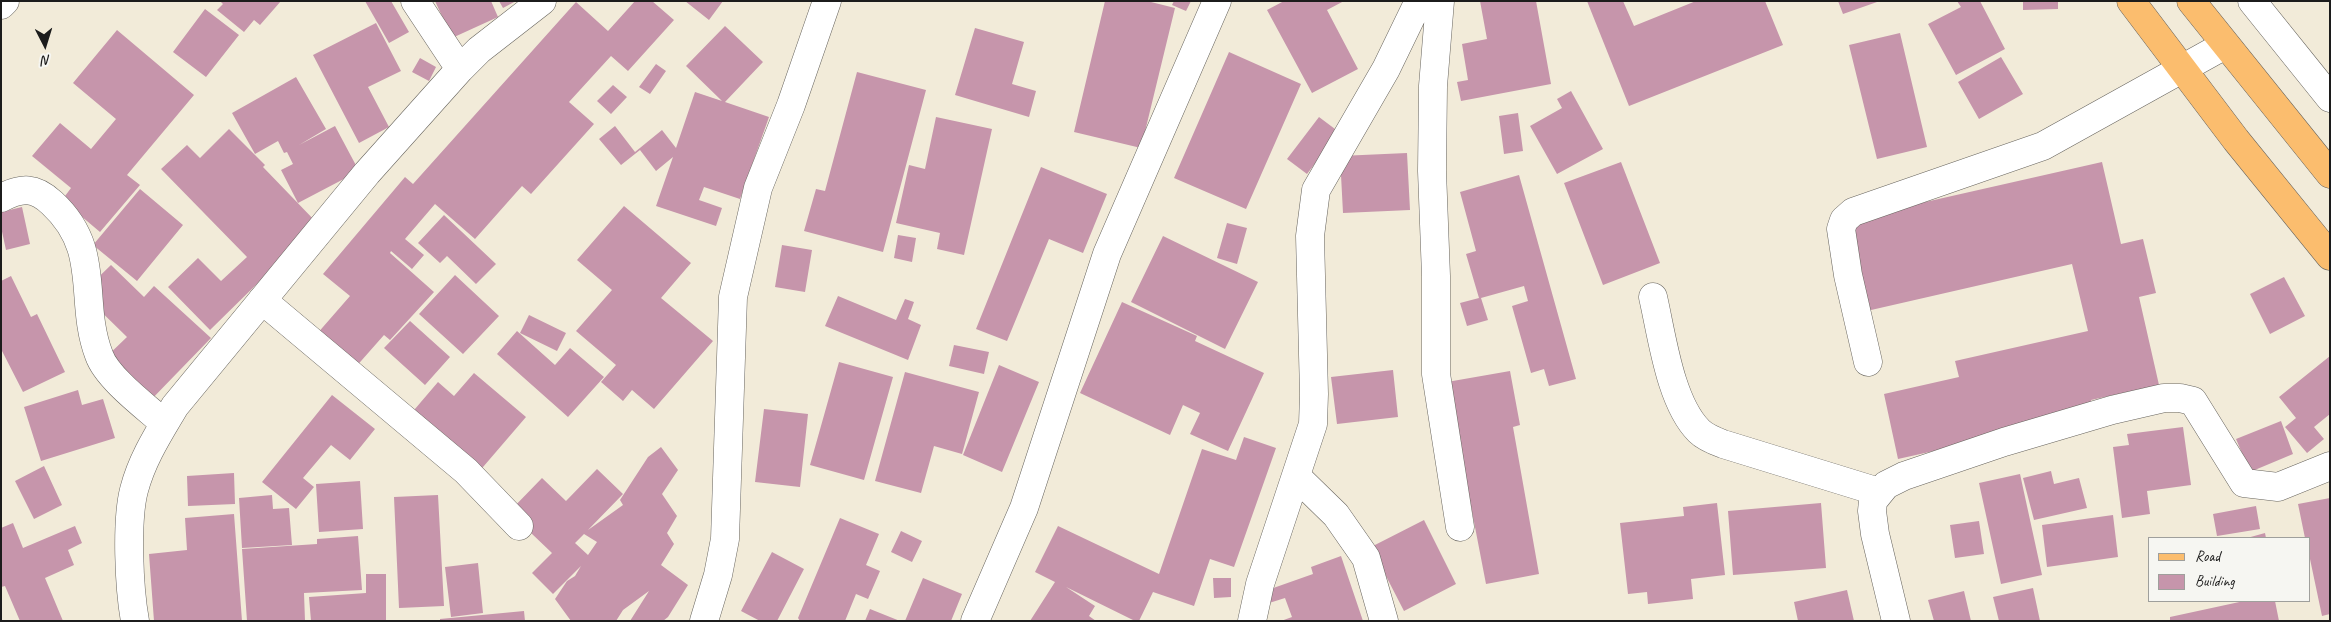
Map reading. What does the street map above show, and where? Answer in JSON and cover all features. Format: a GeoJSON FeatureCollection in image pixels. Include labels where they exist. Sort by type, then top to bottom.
{"type":"FeatureCollection","features":[{"type":"Feature","properties":{"kind":"main road"},"geometry":{"type":"LineString","coordinates":[[2131,1],[2330,256]]}},
{"type":"Feature","properties":{"kind":"main road"},"geometry":{"type":"LineString","coordinates":[[2191,1],[2330,174]]}},
{"type":"Feature","properties":{"kind":"street"},"geometry":{"type":"LineString","coordinates":[[1,5],[6,1]]}},
{"type":"Feature","properties":{"kind":"street"},"geometry":{"type":"LineString","coordinates":[[415,1],[460,69]]}},
{"type":"Feature","properties":{"kind":"street"},"geometry":{"type":"LineString","coordinates":[[134,621],[130,530],[134,491],[142,467],[174,406],[367,173],[460,69],[480,50],[542,1]]}},
{"type":"Feature","properties":{"kind":"street"},"geometry":{"type":"LineString","coordinates":[[704,621],[718,575],[725,539],[734,289],[758,188],[791,105],[827,1]]}},
{"type":"Feature","properties":{"kind":"street"},"geometry":{"type":"LineString","coordinates":[[975,621],[1024,508],[1107,254],[1217,1]]}},
{"type":"Feature","properties":{"kind":"street"},"geometry":{"type":"LineString","coordinates":[[1252,621],[1260,584],[1313,424],[1310,236],[1316,190],[1386,69],[1419,1]]}},
{"type":"Feature","properties":{"kind":"street"},"geometry":{"type":"LineString","coordinates":[[1440,1],[1433,86],[1436,374],[1460,527]]}},
{"type":"Feature","properties":{"kind":"street"},"geometry":{"type":"LineString","coordinates":[[2252,1],[2330,98]]}},
{"type":"Feature","properties":{"kind":"street"},"geometry":{"type":"LineString","coordinates":[[1868,362],[1848,275],[1841,229],[1844,220],[1854,212],[2043,146],[2226,45]]}},
{"type":"Feature","properties":{"kind":"street"},"geometry":{"type":"LineString","coordinates":[[1,198],[20,191],[41,192],[61,211],[76,230],[85,258],[92,323],[99,357],[117,380],[164,423]]}},
{"type":"Feature","properties":{"kind":"street"},"geometry":{"type":"LineString","coordinates":[[1653,297],[1672,380],[1688,416],[1700,432],[1723,444],[1879,492]]}},
{"type":"Feature","properties":{"kind":"street"},"geometry":{"type":"LineString","coordinates":[[262,300],[466,472],[519,526]]}},
{"type":"Feature","properties":{"kind":"street"},"geometry":{"type":"LineString","coordinates":[[1896,621],[1875,534],[1873,506],[1879,492],[1886,485],[1904,476],[2004,442],[2112,410],[2164,398],[2180,398],[2194,401],[2244,484],[2278,487],[2330,466]]}},
{"type":"Feature","properties":{"kind":"street"},"geometry":{"type":"LineString","coordinates":[[1297,477],[1336,515],[1366,558],[1384,621]]}},
{"type":"Feature","properties":{"kind":"building"},"geometry":{"type":"Polygon","coordinates":[[[220,1],[281,1],[260,25],[254,20],[244,32],[217,10],[223,4],[220,1]]]}},
{"type":"Feature","properties":{"kind":"building"},"geometry":{"type":"Polygon","coordinates":[[[365,1],[391,1],[409,32],[389,43],[365,1]]]}},
{"type":"Feature","properties":{"kind":"building"},"geometry":{"type":"Polygon","coordinates":[[[435,1],[491,1],[498,17],[452,38],[435,1]]]}},
{"type":"Feature","properties":{"kind":"building"},"geometry":{"type":"Polygon","coordinates":[[[499,1],[516,1],[503,8],[499,1]]]}},
{"type":"Feature","properties":{"kind":"building"},"geometry":{"type":"Polygon","coordinates":[[[635,1],[652,1],[674,20],[628,71],[611,56],[569,102],[594,124],[531,194],[522,186],[475,239],[435,204],[405,239],[424,255],[412,269],[391,251],[390,253],[434,292],[390,340],[384,335],[354,369],[316,335],[350,296],[323,274],[405,177],[413,184],[576,2],[608,31],[635,1]]]}},
{"type":"Feature","properties":{"kind":"building"},"geometry":{"type":"Polygon","coordinates":[[[685,1],[723,1],[709,20],[685,1]]]}},
{"type":"Feature","properties":{"kind":"building"},"geometry":{"type":"Polygon","coordinates":[[[1105,1],[1147,1],[1175,8],[1141,148],[1074,132],[1105,1]]]}},
{"type":"Feature","properties":{"kind":"building"},"geometry":{"type":"Polygon","coordinates":[[[1174,1],[1191,1],[1186,11],[1172,5],[1174,1]]]}},
{"type":"Feature","properties":{"kind":"building"},"geometry":{"type":"Polygon","coordinates":[[[1284,1],[1344,1],[1327,10],[1358,69],[1312,93],[1267,10],[1284,1]]]}},
{"type":"Feature","properties":{"kind":"building"},"geometry":{"type":"Polygon","coordinates":[[[1480,1],[1536,1],[1551,84],[1461,101],[1457,82],[1468,80],[1462,44],[1487,39],[1480,1]]]}},
{"type":"Feature","properties":{"kind":"building"},"geometry":{"type":"Polygon","coordinates":[[[1587,1],[1623,1],[1634,26],[1696,1],[1765,1],[1783,45],[1629,106],[1587,1]]]}},
{"type":"Feature","properties":{"kind":"building"},"geometry":{"type":"Polygon","coordinates":[[[1838,1],[1877,1],[1877,2],[1843,14],[1838,1]]]}},
{"type":"Feature","properties":{"kind":"building"},"geometry":{"type":"Polygon","coordinates":[[[1957,1],[1980,1],[2005,49],[1956,75],[1928,24],[1961,7],[1957,1]]]}},
{"type":"Feature","properties":{"kind":"building"},"geometry":{"type":"Polygon","coordinates":[[[2023,1],[2058,1],[2058,9],[2023,10],[2023,1]]]}},
{"type":"Feature","properties":{"kind":"building"},"geometry":{"type":"Polygon","coordinates":[[[205,9],[239,35],[206,77],[173,52],[205,9]]]}},
{"type":"Feature","properties":{"kind":"building"},"geometry":{"type":"Polygon","coordinates":[[[376,23],[401,71],[368,87],[389,127],[359,143],[313,55],[376,23]]]}},
{"type":"Feature","properties":{"kind":"building"},"geometry":{"type":"Polygon","coordinates":[[[725,26],[763,62],[725,102],[769,117],[740,199],[704,187],[699,200],[722,208],[716,226],[656,206],[673,157],[656,171],[640,150],[621,165],[599,139],[615,126],[635,152],[662,130],[676,148],[695,92],[722,101],[686,66],[725,26]]]}},
{"type":"Feature","properties":{"kind":"building"},"geometry":{"type":"Polygon","coordinates":[[[975,28],[1024,42],[1012,84],[1036,91],[1029,117],[955,95],[975,28]]]}},
{"type":"Feature","properties":{"kind":"building"},"geometry":{"type":"Polygon","coordinates":[[[117,30],[194,95],[127,175],[140,185],[100,232],[62,200],[71,188],[32,156],[60,123],[91,149],[116,119],[73,83],[117,30]]]}},
{"type":"Feature","properties":{"kind":"building"},"geometry":{"type":"Polygon","coordinates":[[[1900,33],[1927,147],[1877,159],[1849,45],[1900,33]]]}},
{"type":"Feature","properties":{"kind":"building"},"geometry":{"type":"Polygon","coordinates":[[[1229,52],[1301,84],[1246,209],[1174,178],[1229,52]]]}},
{"type":"Feature","properties":{"kind":"building"},"geometry":{"type":"Polygon","coordinates":[[[2001,57],[2023,94],[1979,119],[1958,82],[2001,57]]]}},
{"type":"Feature","properties":{"kind":"building"},"geometry":{"type":"Polygon","coordinates":[[[420,58],[436,67],[429,81],[412,72],[420,58]]]}},
{"type":"Feature","properties":{"kind":"building"},"geometry":{"type":"Polygon","coordinates":[[[656,64],[666,71],[650,94],[639,87],[656,64]]]}},
{"type":"Feature","properties":{"kind":"building"},"geometry":{"type":"Polygon","coordinates":[[[857,72],[926,90],[883,252],[804,231],[816,189],[825,191],[857,72]]]}},
{"type":"Feature","properties":{"kind":"building"},"geometry":{"type":"Polygon","coordinates":[[[296,77],[326,129],[299,145],[335,126],[359,171],[298,203],[281,170],[293,164],[287,152],[284,153],[278,141],[255,154],[232,113],[296,77]]]}},
{"type":"Feature","properties":{"kind":"building"},"geometry":{"type":"Polygon","coordinates":[[[613,85],[627,97],[611,114],[597,101],[613,85]]]}},
{"type":"Feature","properties":{"kind":"building"},"geometry":{"type":"Polygon","coordinates":[[[1571,91],[1603,149],[1557,174],[1530,126],[1562,108],[1557,99],[1571,91]]]}},
{"type":"Feature","properties":{"kind":"building"},"geometry":{"type":"Polygon","coordinates":[[[1518,113],[1523,151],[1504,154],[1499,116],[1518,113]]]}},
{"type":"Feature","properties":{"kind":"building"},"geometry":{"type":"Polygon","coordinates":[[[936,117],[992,129],[964,255],[937,249],[940,233],[896,223],[909,165],[925,169],[936,117]]]}},
{"type":"Feature","properties":{"kind":"building"},"geometry":{"type":"Polygon","coordinates":[[[1319,117],[1339,132],[1307,174],[1287,159],[1319,117]]]}},
{"type":"Feature","properties":{"kind":"building"},"geometry":{"type":"Polygon","coordinates":[[[229,129],[265,165],[263,167],[318,224],[210,330],[168,287],[198,258],[221,281],[247,257],[161,169],[187,145],[200,158],[229,129]]]}},
{"type":"Feature","properties":{"kind":"building"},"geometry":{"type":"Polygon","coordinates":[[[1407,153],[1410,210],[1343,213],[1340,156],[1407,153]]]}},
{"type":"Feature","properties":{"kind":"building"},"geometry":{"type":"Polygon","coordinates":[[[1621,162],[1660,263],[1603,285],[1564,183],[1621,162]]]}},
{"type":"Feature","properties":{"kind":"building"},"geometry":{"type":"Polygon","coordinates":[[[2102,162],[2121,244],[2143,239],[2156,293],[2139,297],[2159,385],[2091,400],[2095,415],[1898,459],[1884,394],[1959,377],[1955,361],[2088,331],[2072,264],[1858,313],[1837,222],[2102,162]]]}},
{"type":"Feature","properties":{"kind":"building"},"geometry":{"type":"Polygon","coordinates":[[[1041,167],[1107,194],[1083,253],[1049,239],[1007,341],[976,329],[1041,167]]]}},
{"type":"Feature","properties":{"kind":"building"},"geometry":{"type":"Polygon","coordinates":[[[1519,175],[1576,379],[1549,386],[1544,369],[1531,373],[1512,306],[1528,301],[1524,286],[1481,298],[1488,320],[1467,326],[1460,303],[1479,298],[1466,254],[1476,251],[1460,192],[1519,175]]]}},
{"type":"Feature","properties":{"kind":"building"},"geometry":{"type":"Polygon","coordinates":[[[140,189],[183,225],[137,281],[93,245],[140,189]]]}},
{"type":"Feature","properties":{"kind":"building"},"geometry":{"type":"Polygon","coordinates":[[[624,206],[691,263],[661,298],[713,341],[654,409],[632,390],[623,401],[601,382],[616,365],[576,331],[612,290],[577,260],[624,206]]]}},
{"type":"Feature","properties":{"kind":"building"},"geometry":{"type":"Polygon","coordinates":[[[22,207],[30,244],[6,250],[1,227],[1,212],[22,207]]]}},
{"type":"Feature","properties":{"kind":"building"},"geometry":{"type":"Polygon","coordinates":[[[444,215],[496,264],[476,284],[447,256],[440,263],[418,243],[444,215]]]}},
{"type":"Feature","properties":{"kind":"building"},"geometry":{"type":"Polygon","coordinates":[[[1227,223],[1247,228],[1237,264],[1217,258],[1227,223]]]}},
{"type":"Feature","properties":{"kind":"building"},"geometry":{"type":"Polygon","coordinates":[[[898,235],[916,238],[912,262],[894,258],[898,235]]]}},
{"type":"Feature","properties":{"kind":"building"},"geometry":{"type":"Polygon","coordinates":[[[1163,236],[1258,282],[1225,349],[1131,302],[1163,236]]]}},
{"type":"Feature","properties":{"kind":"building"},"geometry":{"type":"Polygon","coordinates":[[[782,245],[812,250],[805,292],[775,287],[782,245]]]}},
{"type":"Feature","properties":{"kind":"building"},"geometry":{"type":"Polygon","coordinates":[[[111,265],[144,297],[154,286],[211,338],[147,404],[103,360],[127,337],[82,293],[111,265]]]}},
{"type":"Feature","properties":{"kind":"building"},"geometry":{"type":"Polygon","coordinates":[[[455,275],[499,316],[463,354],[419,314],[455,275]]]}},
{"type":"Feature","properties":{"kind":"building"},"geometry":{"type":"Polygon","coordinates":[[[11,276],[31,317],[37,314],[65,372],[23,392],[1,349],[1,281],[11,276]]]}},
{"type":"Feature","properties":{"kind":"building"},"geometry":{"type":"Polygon","coordinates":[[[2284,277],[2305,316],[2270,334],[2250,294],[2284,277]]]}},
{"type":"Feature","properties":{"kind":"building"},"geometry":{"type":"Polygon","coordinates":[[[838,296],[896,320],[905,299],[914,302],[908,319],[921,325],[908,360],[825,326],[838,296]]]}},
{"type":"Feature","properties":{"kind":"building"},"geometry":{"type":"Polygon","coordinates":[[[1122,302],[1197,336],[1195,341],[1264,373],[1228,451],[1190,434],[1200,413],[1183,405],[1170,435],[1080,393],[1122,302]]]}},
{"type":"Feature","properties":{"kind":"building"},"geometry":{"type":"Polygon","coordinates":[[[529,315],[566,333],[557,351],[520,333],[529,315]]]}},
{"type":"Feature","properties":{"kind":"building"},"geometry":{"type":"Polygon","coordinates":[[[410,321],[450,357],[425,385],[384,348],[410,321]]]}},
{"type":"Feature","properties":{"kind":"building"},"geometry":{"type":"Polygon","coordinates":[[[517,331],[555,365],[570,348],[604,377],[568,417],[497,354],[517,331]]]}},
{"type":"Feature","properties":{"kind":"building"},"geometry":{"type":"Polygon","coordinates":[[[954,345],[989,352],[984,374],[949,366],[954,345]]]}},
{"type":"Feature","properties":{"kind":"building"},"geometry":{"type":"Polygon","coordinates":[[[2330,356],[2330,414],[2314,427],[2324,439],[2307,453],[2285,427],[2296,418],[2279,397],[2330,356]]]}},
{"type":"Feature","properties":{"kind":"building"},"geometry":{"type":"Polygon","coordinates":[[[839,362],[893,377],[864,480],[810,465],[839,362]]]}},
{"type":"Feature","properties":{"kind":"building"},"geometry":{"type":"Polygon","coordinates":[[[999,365],[1039,382],[1002,472],[963,455],[999,365]]]}},
{"type":"Feature","properties":{"kind":"building"},"geometry":{"type":"Polygon","coordinates":[[[1393,370],[1398,417],[1337,424],[1331,377],[1393,370]]]}},
{"type":"Feature","properties":{"kind":"building"},"geometry":{"type":"Polygon","coordinates":[[[1510,371],[1520,425],[1513,427],[1539,574],[1486,584],[1447,382],[1510,371]]]}},
{"type":"Feature","properties":{"kind":"building"},"geometry":{"type":"Polygon","coordinates":[[[905,372],[979,392],[962,454],[934,446],[921,493],[875,481],[905,372]]]}},
{"type":"Feature","properties":{"kind":"building"},"geometry":{"type":"Polygon","coordinates":[[[474,373],[526,417],[471,481],[403,423],[438,382],[454,396],[474,373]]]}},
{"type":"Feature","properties":{"kind":"building"},"geometry":{"type":"Polygon","coordinates":[[[78,390],[82,405],[103,399],[115,438],[41,461],[24,407],[78,390]]]}},
{"type":"Feature","properties":{"kind":"building"},"geometry":{"type":"Polygon","coordinates":[[[332,395],[375,429],[350,460],[331,445],[303,478],[314,487],[296,509],[262,482],[332,395]]]}},
{"type":"Feature","properties":{"kind":"building"},"geometry":{"type":"Polygon","coordinates":[[[764,409],[808,414],[800,487],[755,482],[764,409]]]}},
{"type":"Feature","properties":{"kind":"building"},"geometry":{"type":"Polygon","coordinates":[[[2281,421],[2293,454],[2250,472],[2236,439],[2281,421]]]}},
{"type":"Feature","properties":{"kind":"building"},"geometry":{"type":"Polygon","coordinates":[[[2183,427],[2191,485],[2147,491],[2150,514],[2122,518],[2113,447],[2129,445],[2127,434],[2183,427]]]}},
{"type":"Feature","properties":{"kind":"building"},"geometry":{"type":"Polygon","coordinates":[[[1244,437],[1276,448],[1234,567],[1210,559],[1194,606],[1153,592],[1139,621],[1135,621],[1066,587],[1095,606],[1089,616],[1096,621],[1030,621],[1055,582],[1035,572],[1058,526],[1159,574],[1202,449],[1236,460],[1244,437]]]}},
{"type":"Feature","properties":{"kind":"building"},"geometry":{"type":"Polygon","coordinates":[[[661,447],[678,470],[662,494],[677,516],[667,533],[674,544],[661,565],[688,585],[668,617],[663,621],[630,621],[649,591],[623,610],[616,621],[571,621],[555,599],[567,581],[575,576],[581,566],[553,594],[532,573],[552,553],[509,512],[542,478],[566,501],[597,469],[623,494],[588,530],[623,505],[620,500],[648,457],[661,447]],[[584,534],[575,543],[588,555],[597,542],[584,534]]]}},
{"type":"Feature","properties":{"kind":"building"},"geometry":{"type":"Polygon","coordinates":[[[44,466],[62,505],[34,519],[15,481],[44,466]]]}},
{"type":"Feature","properties":{"kind":"building"},"geometry":{"type":"Polygon","coordinates":[[[2051,471],[2054,484],[2079,478],[2087,508],[2034,520],[2023,478],[2051,471]]]}},
{"type":"Feature","properties":{"kind":"building"},"geometry":{"type":"Polygon","coordinates":[[[234,473],[235,504],[188,506],[187,476],[234,473]]]}},
{"type":"Feature","properties":{"kind":"building"},"geometry":{"type":"Polygon","coordinates":[[[2020,474],[2042,575],[2001,584],[1979,483],[2020,474]]]}},
{"type":"Feature","properties":{"kind":"building"},"geometry":{"type":"Polygon","coordinates":[[[360,481],[363,529],[319,532],[316,484],[360,481]]]}},
{"type":"Feature","properties":{"kind":"building"},"geometry":{"type":"Polygon","coordinates":[[[272,495],[273,509],[289,508],[292,545],[242,548],[239,498],[272,495]]]}},
{"type":"Feature","properties":{"kind":"building"},"geometry":{"type":"Polygon","coordinates":[[[438,495],[444,606],[399,608],[394,497],[438,495]]]}},
{"type":"Feature","properties":{"kind":"building"},"geometry":{"type":"Polygon","coordinates":[[[2330,498],[2330,614],[2322,616],[2311,564],[2311,537],[2305,537],[2298,504],[2330,498]]]}},
{"type":"Feature","properties":{"kind":"building"},"geometry":{"type":"Polygon","coordinates":[[[1717,503],[1725,575],[1691,579],[1693,599],[1648,604],[1647,592],[1628,594],[1620,523],[1684,516],[1683,507],[1717,503]]]}},
{"type":"Feature","properties":{"kind":"building"},"geometry":{"type":"Polygon","coordinates":[[[1821,503],[1826,568],[1733,575],[1728,511],[1821,503]]]}},
{"type":"Feature","properties":{"kind":"building"},"geometry":{"type":"Polygon","coordinates":[[[2256,506],[2260,529],[2217,536],[2213,514],[2256,506]]]}},
{"type":"Feature","properties":{"kind":"building"},"geometry":{"type":"Polygon","coordinates":[[[234,514],[242,621],[154,621],[149,554],[187,550],[185,518],[234,514]]]}},
{"type":"Feature","properties":{"kind":"building"},"geometry":{"type":"Polygon","coordinates":[[[2113,515],[2118,557],[2047,567],[2042,525],[2113,515]]]}},
{"type":"Feature","properties":{"kind":"building"},"geometry":{"type":"Polygon","coordinates":[[[840,518],[879,534],[866,565],[880,571],[868,599],[856,594],[845,621],[800,621],[798,618],[840,518]]]}},
{"type":"Feature","properties":{"kind":"building"},"geometry":{"type":"Polygon","coordinates":[[[1424,520],[1456,584],[1404,611],[1371,547],[1424,520]]]}},
{"type":"Feature","properties":{"kind":"building"},"geometry":{"type":"Polygon","coordinates":[[[1979,521],[1984,554],[1955,558],[1950,525],[1979,521]]]}},
{"type":"Feature","properties":{"kind":"building"},"geometry":{"type":"Polygon","coordinates":[[[13,523],[23,548],[75,526],[82,543],[68,550],[74,565],[45,578],[63,621],[20,621],[5,586],[1,587],[1,528],[13,523]]]}},
{"type":"Feature","properties":{"kind":"building"},"geometry":{"type":"Polygon","coordinates":[[[901,531],[922,541],[912,562],[891,552],[901,531]]]}},
{"type":"Feature","properties":{"kind":"building"},"geometry":{"type":"Polygon","coordinates":[[[2265,533],[2266,537],[2251,537],[2265,533]]]}},
{"type":"Feature","properties":{"kind":"building"},"geometry":{"type":"Polygon","coordinates":[[[358,536],[362,590],[304,593],[305,621],[247,621],[242,549],[317,544],[317,539],[358,536]]]}},
{"type":"Feature","properties":{"kind":"building"},"geometry":{"type":"Polygon","coordinates":[[[772,552],[804,569],[777,621],[760,621],[741,611],[772,552]]]}},
{"type":"Feature","properties":{"kind":"building"},"geometry":{"type":"Polygon","coordinates":[[[1341,556],[1363,621],[1281,621],[1292,617],[1285,598],[1266,604],[1262,592],[1313,574],[1311,567],[1341,556]]]}},
{"type":"Feature","properties":{"kind":"building"},"geometry":{"type":"Polygon","coordinates":[[[478,563],[483,613],[451,617],[445,567],[478,563]]]}},
{"type":"Feature","properties":{"kind":"building"},"geometry":{"type":"Polygon","coordinates":[[[366,574],[386,574],[386,621],[311,621],[309,597],[366,593],[366,574]]]}},
{"type":"Feature","properties":{"kind":"building"},"geometry":{"type":"Polygon","coordinates":[[[923,578],[962,594],[951,621],[905,621],[923,578]]]}},
{"type":"Feature","properties":{"kind":"building"},"geometry":{"type":"Polygon","coordinates":[[[1213,578],[1231,578],[1231,597],[1214,598],[1213,578]]]}},
{"type":"Feature","properties":{"kind":"building"},"geometry":{"type":"Polygon","coordinates":[[[2033,588],[2040,621],[1999,621],[1993,597],[2033,588]]]}},
{"type":"Feature","properties":{"kind":"building"},"geometry":{"type":"Polygon","coordinates":[[[1847,590],[1854,621],[1798,621],[1794,602],[1847,590]]]}},
{"type":"Feature","properties":{"kind":"building"},"geometry":{"type":"Polygon","coordinates":[[[1964,591],[1971,621],[1934,621],[1928,600],[1964,591]]]}},
{"type":"Feature","properties":{"kind":"building"},"geometry":{"type":"Polygon","coordinates":[[[2239,602],[2275,602],[2279,621],[2170,621],[2170,617],[2239,602]]]}},
{"type":"Feature","properties":{"kind":"building"},"geometry":{"type":"Polygon","coordinates":[[[870,609],[900,621],[865,621],[870,609]]]}},
{"type":"Feature","properties":{"kind":"building"},"geometry":{"type":"Polygon","coordinates":[[[524,611],[525,621],[440,621],[440,619],[524,611]]]}}]}
